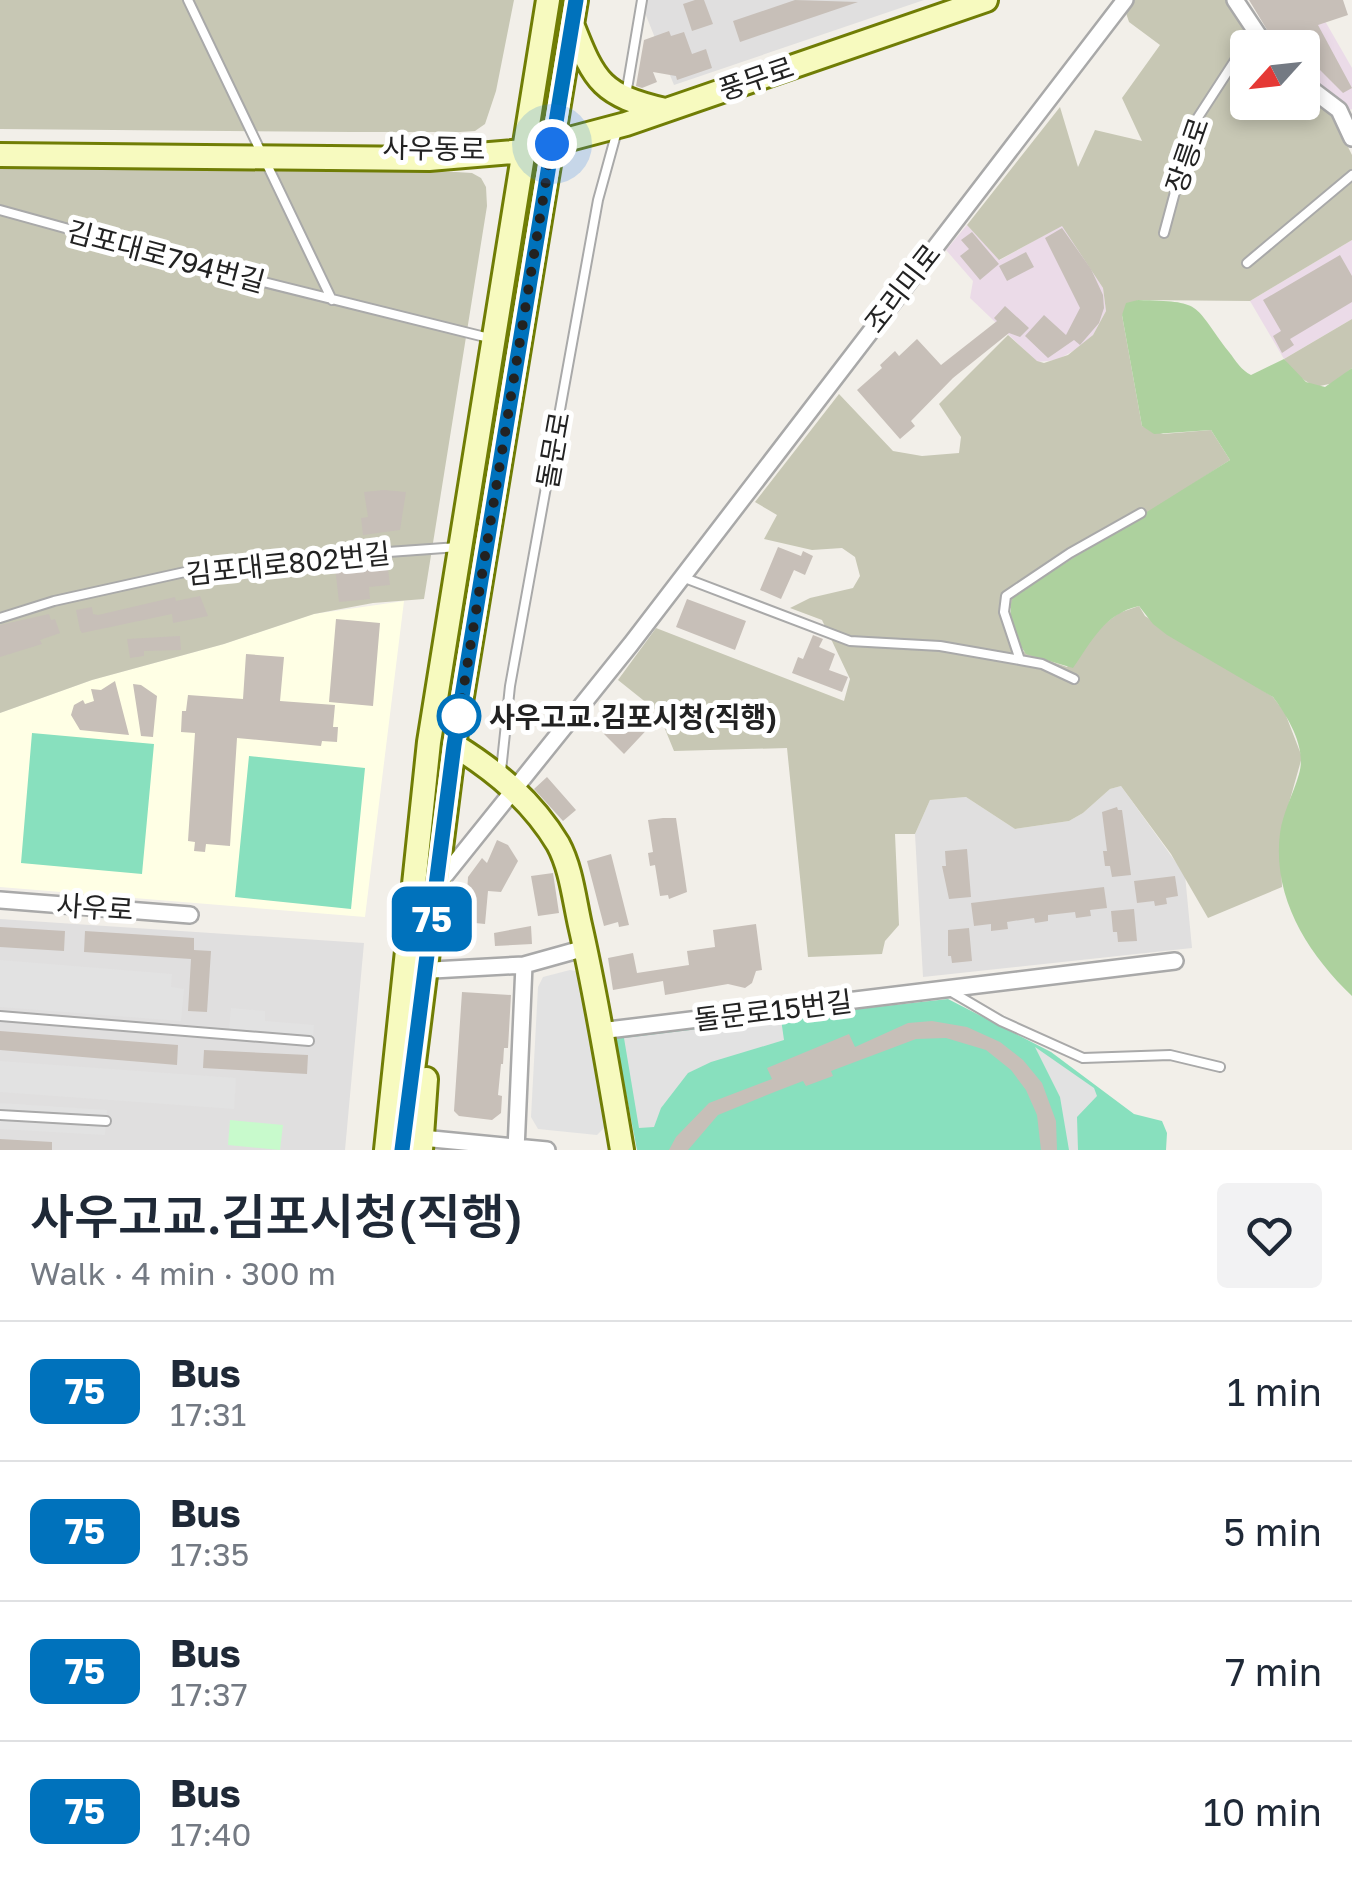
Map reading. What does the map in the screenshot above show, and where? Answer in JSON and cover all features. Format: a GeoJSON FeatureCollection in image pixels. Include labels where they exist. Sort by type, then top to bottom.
{"type":"FeatureCollection","features":[{"type":"Feature","properties":{"kind":"main road"},"geometry":{"type":"LineString","coordinates":[[372,1150],[393,925],[429,742],[548,0]]}},
{"type":"Feature","properties":{"kind":"main road","name":"풍무로"},"geometry":{"type":"LineString","coordinates":[[524,150],[618,126],[986,0]]}},
{"type":"Feature","properties":{"kind":"main road"},"geometry":{"type":"LineString","coordinates":[[574,12],[595,76],[606,88],[625,99],[665,110]]}},
{"type":"Feature","properties":{"kind":"main road"},"geometry":{"type":"LineString","coordinates":[[415,1146],[435,893],[454,745],[574,12]]}},
{"type":"Feature","properties":{"kind":"main road","name":"사우동로"},"geometry":{"type":"LineString","coordinates":[[0,144],[260,151]]}},
{"type":"Feature","properties":{"kind":"main road","name":"사우동로"},"geometry":{"type":"LineString","coordinates":[[0,155],[524,150]]}},
{"type":"Feature","properties":{"kind":"main road"},"geometry":{"type":"LineString","coordinates":[[386,1150],[429,742]]}},
{"type":"Feature","properties":{"kind":"main road"},"geometry":{"type":"LineString","coordinates":[[454,745],[508,782],[544,824],[565,859],[622,1150]]}},
{"type":"Feature","properties":{"kind":"main road"},"geometry":{"type":"LineString","coordinates":[[415,1146],[433,970],[435,893]]}},
{"type":"Feature","properties":{"kind":"street","name":"조리미로"},"geometry":{"type":"LineString","coordinates":[[435,893],[508,782],[682,578],[833,376],[1125,0]]}},
{"type":"Feature","properties":{"kind":"street"},"geometry":{"type":"LineString","coordinates":[[1235,0],[1253,30]]}},
{"type":"Feature","properties":{"kind":"street"},"geometry":{"type":"LineString","coordinates":[[1320,96],[1339,110],[1352,138]]}},
{"type":"Feature","properties":{"kind":"street","name":"사우로"},"geometry":{"type":"LineString","coordinates":[[0,900],[190,915]]}},
{"type":"Feature","properties":{"kind":"street"},"geometry":{"type":"LineString","coordinates":[[433,970],[524,965],[585,948]]}},
{"type":"Feature","properties":{"kind":"street","name":"돌문로15번길"},"geometry":{"type":"LineString","coordinates":[[600,1031],[1175,962]]}},
{"type":"Feature","properties":{"kind":"street"},"geometry":{"type":"LineString","coordinates":[[516,1148],[524,965]]}},
{"type":"Feature","properties":{"kind":"street"},"geometry":{"type":"LineString","coordinates":[[415,1146],[547,1150]]}},
{"type":"Feature","properties":{"kind":"lane"},"geometry":{"type":"LineString","coordinates":[[188,0],[332,300]]}},
{"type":"Feature","properties":{"kind":"lane"},"geometry":{"type":"LineString","coordinates":[[625,99],[642,0]]}},
{"type":"Feature","properties":{"kind":"lane","name":"장릉로"},"geometry":{"type":"LineString","coordinates":[[1164,233],[1192,125],[1230,67]]}},
{"type":"Feature","properties":{"kind":"lane","name":"돌문로"},"geometry":{"type":"LineString","coordinates":[[508,782],[506,715],[519,632],[598,200],[618,126]]}},
{"type":"Feature","properties":{"kind":"lane"},"geometry":{"type":"LineString","coordinates":[[1247,263],[1352,175]]}},
{"type":"Feature","properties":{"kind":"lane","name":"김포대로794번길"},"geometry":{"type":"LineString","coordinates":[[0,210],[332,300],[494,339]]}},
{"type":"Feature","properties":{"kind":"lane"},"geometry":{"type":"LineString","coordinates":[[1020,660],[1004,612],[1006,596],[1070,553],[1141,513]]}},
{"type":"Feature","properties":{"kind":"lane","name":"김포대로802번길"},"geometry":{"type":"LineString","coordinates":[[0,618],[221,564],[461,547]]}},
{"type":"Feature","properties":{"kind":"lane"},"geometry":{"type":"LineString","coordinates":[[682,578],[850,640],[922,644],[1020,660],[1042,664],[1074,679]]}},
{"type":"Feature","properties":{"kind":"lane"},"geometry":{"type":"LineString","coordinates":[[946,989],[1001,1021],[1083,1058],[1170,1055],[1220,1067]]}},
{"type":"Feature","properties":{"kind":"lane"},"geometry":{"type":"LineString","coordinates":[[0,1016],[309,1041]]}},
{"type":"Feature","properties":{"kind":"lane"},"geometry":{"type":"LineString","coordinates":[[0,1116],[106,1121]]}},
{"type":"Feature","properties":{"kind":"shaded area"},"geometry":{"type":"Polygon","coordinates":[[[0,0],[514,0],[496,91],[485,124],[475,131],[460,132],[352,132],[0,129],[0,0]]]}},
{"type":"Feature","properties":{"kind":"shaded area"},"geometry":{"type":"Polygon","coordinates":[[[647,0],[924,0],[674,85],[645,13],[647,0]]]}},
{"type":"Feature","properties":{"kind":"shaded area"},"geometry":{"type":"Polygon","coordinates":[[[1135,0],[1228,0],[1248,30],[1230,30],[1230,120],[1320,120],[1320,103],[1330,111],[1352,155],[1352,240],[1250,301],[1138,300],[1122,315],[1142,426],[1163,434],[1211,430],[1230,460],[1033,582],[1009,610],[1022,651],[1067,667],[1098,629],[1119,613],[1139,606],[1145,616],[1273,697],[1285,713],[1302,757],[1280,835],[1282,887],[1208,918],[1171,854],[1121,786],[1110,789],[1069,821],[1015,829],[966,797],[930,800],[915,834],[895,834],[899,925],[885,941],[882,954],[808,957],[787,748],[674,751],[658,712],[618,680],[656,628],[844,701],[850,679],[822,620],[790,608],[810,598],[853,588],[860,576],[855,557],[842,548],[812,550],[764,539],[777,515],[755,502],[839,394],[893,451],[922,456],[959,453],[961,437],[939,404],[1008,335],[1044,363],[1068,355],[1093,335],[1106,311],[1103,288],[1062,226],[999,260],[967,225],[1060,107],[1078,167],[1095,130],[1142,141],[1122,98],[1160,45],[1129,22],[1126,13],[1135,0]]]}},
{"type":"Feature","properties":{"kind":"shaded area"},"geometry":{"type":"Polygon","coordinates":[[[1321,14],[1352,68],[1352,109],[1348,111],[1320,87],[1320,30],[1312,30],[1321,14]]]}},
{"type":"Feature","properties":{"kind":"shaded area"},"geometry":{"type":"Polygon","coordinates":[[[0,166],[456,172],[481,178],[486,187],[487,206],[424,599],[314,614],[224,644],[92,680],[0,713],[0,166]]]}},
{"type":"Feature","properties":{"kind":"shaded area"},"geometry":{"type":"Polygon","coordinates":[[[967,225],[1000,260],[1062,225],[1103,288],[1106,311],[1093,335],[1057,360],[1037,362],[970,298],[973,281],[946,250],[967,225]]]}},
{"type":"Feature","properties":{"kind":"shaded area"},"geometry":{"type":"Polygon","coordinates":[[[1352,240],[1352,319],[1284,359],[1250,301],[1352,240]]]}},
{"type":"Feature","properties":{"kind":"shaded area"},"geometry":{"type":"Polygon","coordinates":[[[1352,319],[1352,368],[1334,383],[1315,387],[1295,374],[1284,359],[1352,319]]]}},
{"type":"Feature","properties":{"kind":"shaded area"},"geometry":{"type":"Polygon","coordinates":[[[404,601],[365,917],[0,887],[0,713],[92,680],[224,644],[314,614],[404,601]]]}},
{"type":"Feature","properties":{"kind":"shaded area"},"geometry":{"type":"Polygon","coordinates":[[[1121,786],[1185,875],[1192,948],[923,977],[915,834],[930,800],[966,797],[1015,829],[1069,821],[1110,789],[1121,786]]]}},
{"type":"Feature","properties":{"kind":"shaded area"},"geometry":{"type":"Polygon","coordinates":[[[0,919],[364,943],[345,1150],[0,1150],[0,919]]]}},
{"type":"Feature","properties":{"kind":"shaded area"},"geometry":{"type":"Polygon","coordinates":[[[0,960],[172,974],[171,987],[184,989],[181,1021],[0,1007],[0,960]]]}},
{"type":"Feature","properties":{"kind":"shaded area"},"geometry":{"type":"Polygon","coordinates":[[[570,970],[580,972],[602,1098],[605,1127],[597,1135],[538,1129],[531,1117],[538,987],[543,977],[570,970]]]}},
{"type":"Feature","properties":{"kind":"shaded area"},"geometry":{"type":"Polygon","coordinates":[[[231,1008],[265,1011],[265,1021],[314,1025],[312,1047],[228,1040],[231,1008]]]}},
{"type":"Feature","properties":{"kind":"shaded area"},"geometry":{"type":"Polygon","coordinates":[[[781,1019],[784,1040],[688,1073],[661,1108],[654,1127],[639,1128],[624,1038],[781,1019]]]}},
{"type":"Feature","properties":{"kind":"shaded area"},"geometry":{"type":"Polygon","coordinates":[[[1035,1047],[1094,1088],[1097,1096],[1077,1117],[1078,1150],[1069,1150],[1060,1097],[1035,1047]]]}},
{"type":"Feature","properties":{"kind":"shaded area"},"geometry":{"type":"Polygon","coordinates":[[[0,1061],[236,1078],[234,1109],[0,1092],[0,1061]]]}},
{"type":"Feature","properties":{"kind":"shaded area"},"geometry":{"type":"Polygon","coordinates":[[[0,1103],[107,1110],[105,1135],[0,1129],[0,1103]]]}},
{"type":"Feature","properties":{"kind":"green space"},"geometry":{"type":"Polygon","coordinates":[[[1175,302],[1194,308],[1251,375],[1284,359],[1306,382],[1325,387],[1352,368],[1352,996],[1307,942],[1287,901],[1279,857],[1280,833],[1301,764],[1290,723],[1273,697],[1167,635],[1139,606],[1108,622],[1073,668],[1026,654],[1012,626],[1014,595],[1230,460],[1211,430],[1154,434],[1142,426],[1122,315],[1126,303],[1175,302]]]}},
{"type":"Feature","properties":{"kind":"green space"},"geometry":{"type":"Polygon","coordinates":[[[32,733],[154,744],[142,874],[21,863],[32,733]]]}},
{"type":"Feature","properties":{"kind":"green space"},"geometry":{"type":"Polygon","coordinates":[[[249,756],[365,768],[351,909],[235,897],[249,756]]]}},
{"type":"Feature","properties":{"kind":"green space"},"geometry":{"type":"Polygon","coordinates":[[[948,999],[1051,1052],[1134,1114],[1162,1121],[1167,1133],[1166,1150],[637,1150],[615,1036],[948,999]]]}},
{"type":"Feature","properties":{"kind":"green space"},"geometry":{"type":"Polygon","coordinates":[[[230,1120],[283,1125],[280,1150],[228,1145],[230,1120]]]}},
{"type":"Feature","properties":{"kind":"building"},"geometry":{"type":"Polygon","coordinates":[[[704,0],[713,24],[692,31],[683,4],[704,0]]]}},
{"type":"Feature","properties":{"kind":"building"},"geometry":{"type":"Polygon","coordinates":[[[795,0],[858,2],[740,42],[733,21],[795,0]]]}},
{"type":"Feature","properties":{"kind":"building"},"geometry":{"type":"Polygon","coordinates":[[[1249,0],[1343,0],[1348,15],[1318,25],[1352,88],[1343,93],[1320,70],[1320,30],[1267,30],[1249,0]]]}},
{"type":"Feature","properties":{"kind":"building"},"geometry":{"type":"Polygon","coordinates":[[[669,31],[671,36],[684,32],[692,54],[706,49],[712,68],[677,80],[676,76],[653,72],[657,82],[642,88],[636,86],[644,40],[669,31]]]}},
{"type":"Feature","properties":{"kind":"building"},"geometry":{"type":"Polygon","coordinates":[[[1062,228],[1091,269],[1103,295],[1104,308],[1099,323],[1080,345],[1074,340],[1048,358],[1025,336],[1044,315],[1066,335],[1080,308],[1045,238],[1062,228]]]}},
{"type":"Feature","properties":{"kind":"building"},"geometry":{"type":"Polygon","coordinates":[[[972,232],[999,264],[980,280],[960,256],[969,249],[961,240],[972,232]]]}},
{"type":"Feature","properties":{"kind":"building"},"geometry":{"type":"Polygon","coordinates":[[[1026,252],[1034,267],[1007,281],[999,266],[1026,252]]]}},
{"type":"Feature","properties":{"kind":"building"},"geometry":{"type":"Polygon","coordinates":[[[1340,255],[1352,276],[1352,302],[1290,339],[1294,345],[1282,353],[1273,336],[1281,331],[1263,300],[1340,255]]]}},
{"type":"Feature","properties":{"kind":"building"},"geometry":{"type":"Polygon","coordinates":[[[1005,306],[1029,328],[1020,337],[1009,333],[953,378],[911,421],[915,426],[900,439],[857,390],[895,351],[899,356],[917,339],[941,365],[997,321],[994,318],[1005,306]]]}},
{"type":"Feature","properties":{"kind":"building"},"geometry":{"type":"Polygon","coordinates":[[[364,492],[406,492],[400,530],[363,535],[361,518],[368,517],[364,492]]]}},
{"type":"Feature","properties":{"kind":"building"},"geometry":{"type":"Polygon","coordinates":[[[778,547],[813,556],[805,575],[794,570],[781,599],[760,590],[778,547]]]}},
{"type":"Feature","properties":{"kind":"building"},"geometry":{"type":"Polygon","coordinates":[[[387,562],[390,585],[369,587],[370,599],[339,602],[335,567],[387,562]]]}},
{"type":"Feature","properties":{"kind":"building"},"geometry":{"type":"Polygon","coordinates":[[[200,596],[208,616],[173,623],[172,614],[82,633],[76,610],[92,607],[93,614],[98,615],[175,597],[176,601],[200,596]]]}},
{"type":"Feature","properties":{"kind":"building"},"geometry":{"type":"Polygon","coordinates":[[[687,599],[746,621],[735,650],[676,627],[687,599]]]}},
{"type":"Feature","properties":{"kind":"building"},"geometry":{"type":"Polygon","coordinates":[[[49,614],[60,633],[40,640],[42,644],[0,657],[0,625],[49,614]]]}},
{"type":"Feature","properties":{"kind":"building"},"geometry":{"type":"Polygon","coordinates":[[[336,619],[380,623],[373,706],[329,702],[336,619]]]}},
{"type":"Feature","properties":{"kind":"building"},"geometry":{"type":"Polygon","coordinates":[[[813,635],[823,639],[819,647],[835,654],[829,670],[848,677],[842,692],[792,673],[813,635]]]}},
{"type":"Feature","properties":{"kind":"building"},"geometry":{"type":"Polygon","coordinates":[[[180,636],[181,650],[144,651],[144,656],[130,658],[127,639],[180,636]]]}},
{"type":"Feature","properties":{"kind":"building"},"geometry":{"type":"Polygon","coordinates":[[[246,654],[284,657],[280,701],[335,705],[333,727],[338,727],[337,742],[322,741],[321,746],[237,738],[230,846],[206,844],[205,852],[194,851],[195,842],[188,841],[195,733],[181,732],[182,711],[186,711],[188,695],[243,699],[246,654]]]}},
{"type":"Feature","properties":{"kind":"building"},"geometry":{"type":"Polygon","coordinates":[[[115,681],[129,735],[80,730],[71,715],[74,705],[83,700],[85,704],[94,701],[91,689],[101,690],[115,681]]]}},
{"type":"Feature","properties":{"kind":"building"},"geometry":{"type":"Polygon","coordinates":[[[133,684],[157,696],[153,737],[141,736],[133,684]]]}},
{"type":"Feature","properties":{"kind":"building"},"geometry":{"type":"Polygon","coordinates":[[[635,702],[655,721],[624,754],[604,734],[635,702]]]}},
{"type":"Feature","properties":{"kind":"building"},"geometry":{"type":"Polygon","coordinates":[[[547,777],[576,810],[563,821],[534,789],[547,777]]]}},
{"type":"Feature","properties":{"kind":"building"},"geometry":{"type":"Polygon","coordinates":[[[1117,807],[1122,810],[1131,875],[1112,877],[1110,866],[1105,866],[1102,812],[1117,807]]]}},
{"type":"Feature","properties":{"kind":"building"},"geometry":{"type":"Polygon","coordinates":[[[676,818],[687,892],[669,899],[668,895],[660,896],[655,865],[650,866],[648,853],[653,852],[648,820],[676,818]]]}},
{"type":"Feature","properties":{"kind":"building"},"geometry":{"type":"Polygon","coordinates":[[[497,840],[508,845],[518,861],[501,892],[488,891],[485,924],[465,922],[468,877],[482,858],[487,863],[497,840]]]}},
{"type":"Feature","properties":{"kind":"building"},"geometry":{"type":"Polygon","coordinates":[[[967,849],[971,897],[949,899],[942,866],[946,866],[945,851],[967,849]]]}},
{"type":"Feature","properties":{"kind":"building"},"geometry":{"type":"Polygon","coordinates":[[[611,854],[629,925],[619,927],[618,922],[604,926],[587,861],[611,854]]]}},
{"type":"Feature","properties":{"kind":"building"},"geometry":{"type":"Polygon","coordinates":[[[553,873],[559,913],[538,916],[531,876],[553,873]]]}},
{"type":"Feature","properties":{"kind":"building"},"geometry":{"type":"Polygon","coordinates":[[[1175,876],[1178,896],[1166,898],[1167,904],[1137,903],[1134,881],[1175,876]]]}},
{"type":"Feature","properties":{"kind":"building"},"geometry":{"type":"Polygon","coordinates":[[[1104,887],[1107,908],[1090,910],[1091,916],[1076,918],[1075,912],[1048,915],[1048,921],[1035,923],[1034,918],[1007,922],[1008,929],[991,931],[991,924],[974,926],[971,903],[1104,887]]]}},
{"type":"Feature","properties":{"kind":"building"},"geometry":{"type":"Polygon","coordinates":[[[1134,909],[1137,941],[1118,942],[1111,911],[1134,909]]]}},
{"type":"Feature","properties":{"kind":"building"},"geometry":{"type":"Polygon","coordinates":[[[756,924],[762,970],[756,971],[752,983],[745,988],[728,984],[665,995],[663,981],[613,990],[608,958],[633,953],[637,973],[689,965],[687,951],[715,947],[713,930],[756,924]]]}},
{"type":"Feature","properties":{"kind":"building"},"geometry":{"type":"Polygon","coordinates":[[[531,926],[532,944],[495,946],[494,933],[531,926]]]}},
{"type":"Feature","properties":{"kind":"building"},"geometry":{"type":"Polygon","coordinates":[[[0,927],[65,931],[64,951],[0,947],[0,927]]]}},
{"type":"Feature","properties":{"kind":"building"},"geometry":{"type":"Polygon","coordinates":[[[969,928],[972,961],[952,963],[948,956],[948,930],[969,928]]]}},
{"type":"Feature","properties":{"kind":"building"},"geometry":{"type":"Polygon","coordinates":[[[85,931],[194,938],[194,950],[211,951],[207,1012],[188,1011],[191,959],[84,952],[85,931]]]}},
{"type":"Feature","properties":{"kind":"building"},"geometry":{"type":"Polygon","coordinates":[[[462,992],[511,995],[508,1048],[504,1048],[498,1095],[502,1096],[501,1113],[492,1120],[459,1116],[454,1111],[462,992]]]}},
{"type":"Feature","properties":{"kind":"building"},"geometry":{"type":"Polygon","coordinates":[[[932,1021],[967,1027],[1000,1042],[1023,1060],[1042,1083],[1056,1121],[1057,1150],[1041,1150],[1037,1115],[1011,1070],[986,1050],[946,1038],[916,1039],[831,1071],[833,1076],[777,1091],[718,1115],[688,1150],[669,1150],[676,1137],[709,1103],[772,1079],[767,1068],[849,1034],[855,1047],[908,1023],[932,1021]]]}},
{"type":"Feature","properties":{"kind":"building"},"geometry":{"type":"Polygon","coordinates":[[[0,1031],[178,1045],[177,1065],[0,1050],[0,1031]]]}},
{"type":"Feature","properties":{"kind":"building"},"geometry":{"type":"Polygon","coordinates":[[[204,1050],[308,1055],[307,1074],[203,1068],[204,1050]]]}},
{"type":"Feature","properties":{"kind":"building"},"geometry":{"type":"Polygon","coordinates":[[[0,1139],[52,1142],[52,1150],[0,1150],[0,1139]]]}},
{"type":"Feature","properties":{"kind":"bus line","name":"75"},"geometry":{"type":"LineString","coordinates":[[402,1150],[454,745],[576,0]]}},
{"type":"Feature","properties":{"kind":"place","name":"사우고교.김포시청(직행)"},"geometry":{"type":"Point","coordinates":[459,716]}},
{"type":"Feature","properties":{"kind":"route"},"geometry":{"type":"LineString","coordinates":[[459,716],[552,144]]}}]}
